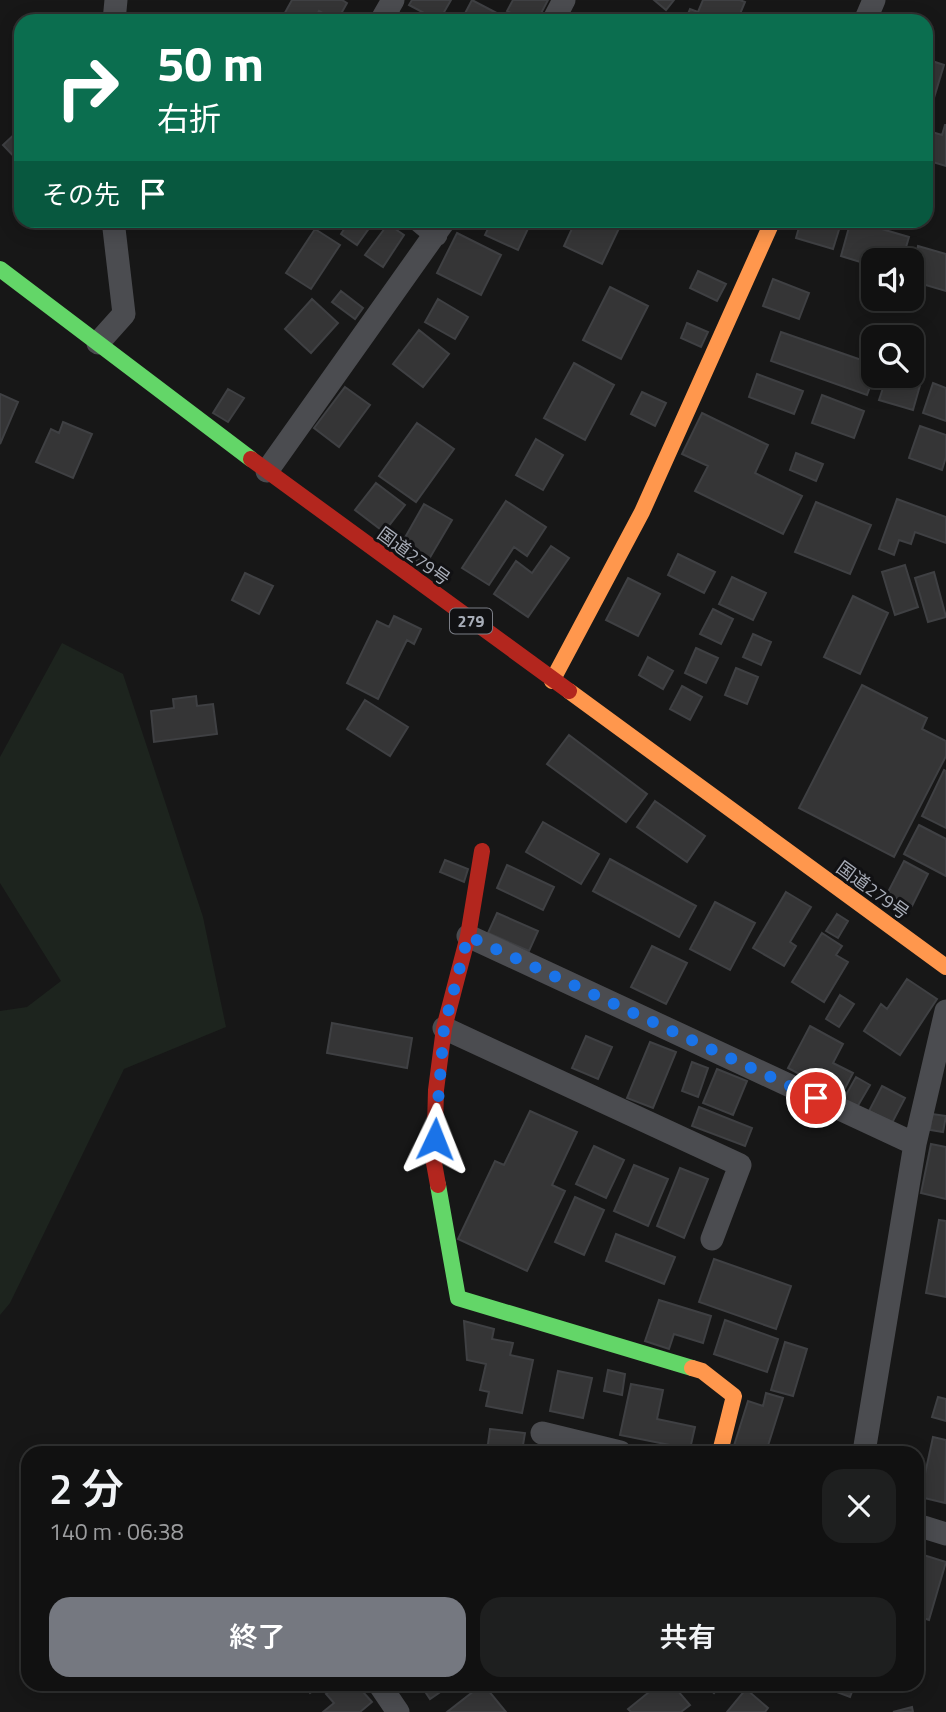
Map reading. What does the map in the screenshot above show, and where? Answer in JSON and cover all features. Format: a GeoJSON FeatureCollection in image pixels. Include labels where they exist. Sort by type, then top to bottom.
{"type":"FeatureCollection","features":[{"type":"Feature","properties":{"kind":"main road"},"geometry":{"type":"LineString","coordinates":[[552,681],[584,627],[656,487],[769,228]]}},
{"type":"Feature","properties":{"kind":"main road","name":"国道279号"},"geometry":{"type":"LineString","coordinates":[[0,269],[267,471],[946,967]]}},
{"type":"Feature","properties":{"kind":"main road"},"geometry":{"type":"LineString","coordinates":[[482,851],[468,936],[444,1028],[436,1090],[434,1163],[458,1298],[702,1371],[734,1396],[722,1446]]}},
{"type":"Feature","properties":{"kind":"street"},"geometry":{"type":"LineString","coordinates":[[98,343],[124,314],[114,228]]}},
{"type":"Feature","properties":{"kind":"street"},"geometry":{"type":"LineString","coordinates":[[267,471],[441,228]]}},
{"type":"Feature","properties":{"kind":"street"},"geometry":{"type":"LineString","coordinates":[[468,936],[915,1144]]}},
{"type":"Feature","properties":{"kind":"street"},"geometry":{"type":"LineString","coordinates":[[865,1446],[915,1144],[946,1011]]}},
{"type":"Feature","properties":{"kind":"street"},"geometry":{"type":"LineString","coordinates":[[444,1028],[740,1165],[712,1239]]}},
{"type":"Feature","properties":{"kind":"street"},"geometry":{"type":"LineString","coordinates":[[542,1433],[595,1446]]}},
{"type":"Feature","properties":{"kind":"street"},"geometry":{"type":"LineString","coordinates":[[924,1527],[946,1534]]}},
{"type":"Feature","properties":{"kind":"street"},"geometry":{"type":"LineString","coordinates":[[384,1691],[398,1712]]}},
{"type":"Feature","properties":{"kind":"shaded area"},"geometry":{"type":"Polygon","coordinates":[[[62,643],[123,674],[203,917],[226,1027],[124,1069],[10,1303],[0,1315],[0,1011],[27,1007],[61,981],[0,883],[0,757],[62,643]]]}},
{"type":"Feature","properties":{"kind":"building"},"geometry":{"type":"Polygon","coordinates":[[[292,0],[342,0],[347,3],[341,14],[324,14],[319,11],[318,14],[284,14],[292,0]]]}},
{"type":"Feature","properties":{"kind":"building"},"geometry":{"type":"Polygon","coordinates":[[[412,0],[451,0],[443,14],[426,14],[409,5],[412,0]]]}},
{"type":"Feature","properties":{"kind":"building"},"geometry":{"type":"Polygon","coordinates":[[[472,0],[499,14],[465,14],[472,0]]]}},
{"type":"Feature","properties":{"kind":"building"},"geometry":{"type":"Polygon","coordinates":[[[513,0],[548,0],[541,14],[513,14],[507,11],[513,0]]]}},
{"type":"Feature","properties":{"kind":"building"},"geometry":{"type":"Polygon","coordinates":[[[654,0],[674,0],[666,10],[654,0]]]}},
{"type":"Feature","properties":{"kind":"building"},"geometry":{"type":"Polygon","coordinates":[[[703,0],[745,2],[740,14],[688,14],[690,9],[698,12],[703,0]]]}},
{"type":"Feature","properties":{"kind":"building"},"geometry":{"type":"Polygon","coordinates":[[[933,61],[944,65],[933,101],[933,61]]]}},
{"type":"Feature","properties":{"kind":"building"},"geometry":{"type":"Polygon","coordinates":[[[946,125],[946,166],[933,162],[933,132],[942,135],[946,125]]]}},
{"type":"Feature","properties":{"kind":"building"},"geometry":{"type":"Polygon","coordinates":[[[14,135],[14,157],[3,145],[14,135]]]}},
{"type":"Feature","properties":{"kind":"building"},"geometry":{"type":"Polygon","coordinates":[[[345,228],[369,228],[357,245],[341,234],[345,228]]]}},
{"type":"Feature","properties":{"kind":"building"},"geometry":{"type":"Polygon","coordinates":[[[385,228],[394,228],[404,235],[383,267],[365,255],[385,228]]]}},
{"type":"Feature","properties":{"kind":"building"},"geometry":{"type":"Polygon","coordinates":[[[488,228],[528,228],[518,250],[485,235],[488,228]]]}},
{"type":"Feature","properties":{"kind":"building"},"geometry":{"type":"Polygon","coordinates":[[[572,228],[619,228],[602,264],[564,246],[572,228]]]}},
{"type":"Feature","properties":{"kind":"building"},"geometry":{"type":"Polygon","coordinates":[[[799,228],[840,228],[833,249],[796,238],[799,228]]]}},
{"type":"Feature","properties":{"kind":"building"},"geometry":{"type":"Polygon","coordinates":[[[849,228],[878,228],[909,237],[906,248],[861,248],[861,262],[841,256],[849,228]]]}},
{"type":"Feature","properties":{"kind":"building"},"geometry":{"type":"Polygon","coordinates":[[[315,229],[340,245],[311,289],[286,273],[315,229]]]}},
{"type":"Feature","properties":{"kind":"building"},"geometry":{"type":"Polygon","coordinates":[[[457,233],[501,255],[481,295],[437,273],[457,233]]]}},
{"type":"Feature","properties":{"kind":"building"},"geometry":{"type":"Polygon","coordinates":[[[918,246],[946,254],[946,291],[924,285],[924,248],[918,246]]]}},
{"type":"Feature","properties":{"kind":"building"},"geometry":{"type":"Polygon","coordinates":[[[698,271],[726,284],[717,301],[690,288],[698,271]]]}},
{"type":"Feature","properties":{"kind":"building"},"geometry":{"type":"Polygon","coordinates":[[[773,279],[809,293],[799,319],[763,306],[773,279]]]}},
{"type":"Feature","properties":{"kind":"building"},"geometry":{"type":"Polygon","coordinates":[[[610,287],[648,306],[621,359],[583,340],[610,287]]]}},
{"type":"Feature","properties":{"kind":"building"},"geometry":{"type":"Polygon","coordinates":[[[341,291],[363,308],[355,319],[332,302],[341,291]]]}},
{"type":"Feature","properties":{"kind":"building"},"geometry":{"type":"Polygon","coordinates":[[[312,299],[338,323],[311,353],[285,329],[312,299]]]}},
{"type":"Feature","properties":{"kind":"building"},"geometry":{"type":"Polygon","coordinates":[[[438,299],[468,317],[455,339],[425,322],[438,299]]]}},
{"type":"Feature","properties":{"kind":"building"},"geometry":{"type":"Polygon","coordinates":[[[687,323],[708,332],[701,347],[681,338],[687,323]]]}},
{"type":"Feature","properties":{"kind":"building"},"geometry":{"type":"Polygon","coordinates":[[[419,330],[449,354],[423,387],[393,364],[419,330]]]}},
{"type":"Feature","properties":{"kind":"building"},"geometry":{"type":"Polygon","coordinates":[[[781,332],[861,360],[861,388],[870,388],[867,395],[771,361],[781,332]]]}},
{"type":"Feature","properties":{"kind":"building"},"geometry":{"type":"Polygon","coordinates":[[[574,363],[614,385],[585,440],[544,418],[574,363]]]}},
{"type":"Feature","properties":{"kind":"building"},"geometry":{"type":"Polygon","coordinates":[[[757,374],[803,391],[794,414],[749,397],[757,374]]]}},
{"type":"Feature","properties":{"kind":"building"},"geometry":{"type":"Polygon","coordinates":[[[933,383],[946,388],[946,421],[923,413],[933,383]]]}},
{"type":"Feature","properties":{"kind":"building"},"geometry":{"type":"Polygon","coordinates":[[[345,387],[370,405],[339,447],[314,428],[345,387]]]}},
{"type":"Feature","properties":{"kind":"building"},"geometry":{"type":"Polygon","coordinates":[[[883,388],[919,388],[913,410],[879,400],[883,388]]]}},
{"type":"Feature","properties":{"kind":"building"},"geometry":{"type":"Polygon","coordinates":[[[228,389],[244,398],[228,422],[213,413],[228,389]]]}},
{"type":"Feature","properties":{"kind":"building"},"geometry":{"type":"Polygon","coordinates":[[[642,392],[666,403],[655,426],[631,414],[642,392]]]}},
{"type":"Feature","properties":{"kind":"building"},"geometry":{"type":"Polygon","coordinates":[[[0,394],[18,402],[0,444],[0,394]]]}},
{"type":"Feature","properties":{"kind":"building"},"geometry":{"type":"Polygon","coordinates":[[[822,395],[864,411],[854,438],[812,423],[822,395]]]}},
{"type":"Feature","properties":{"kind":"building"},"geometry":{"type":"Polygon","coordinates":[[[702,413],[768,445],[755,473],[802,496],[783,534],[695,491],[708,466],[682,454],[702,413]]]}},
{"type":"Feature","properties":{"kind":"building"},"geometry":{"type":"Polygon","coordinates":[[[63,422],[92,434],[73,478],[36,462],[51,429],[59,433],[63,422]]]}},
{"type":"Feature","properties":{"kind":"building"},"geometry":{"type":"Polygon","coordinates":[[[417,423],[454,449],[416,502],[379,476],[417,423]]]}},
{"type":"Feature","properties":{"kind":"building"},"geometry":{"type":"Polygon","coordinates":[[[920,426],[946,435],[946,457],[942,470],[909,458],[920,426]]]}},
{"type":"Feature","properties":{"kind":"building"},"geometry":{"type":"Polygon","coordinates":[[[536,439],[563,455],[543,490],[516,475],[536,439]]]}},
{"type":"Feature","properties":{"kind":"building"},"geometry":{"type":"Polygon","coordinates":[[[796,453],[823,464],[816,481],[790,470],[796,453]]]}},
{"type":"Feature","properties":{"kind":"building"},"geometry":{"type":"Polygon","coordinates":[[[376,483],[405,505],[384,532],[355,510],[376,483]]]}},
{"type":"Feature","properties":{"kind":"building"},"geometry":{"type":"Polygon","coordinates":[[[897,499],[946,517],[946,543],[915,532],[911,544],[899,540],[894,555],[879,549],[897,499]]]}},
{"type":"Feature","properties":{"kind":"building"},"geometry":{"type":"Polygon","coordinates":[[[506,501],[546,527],[527,556],[514,547],[489,585],[462,568],[506,501]]]}},
{"type":"Feature","properties":{"kind":"building"},"geometry":{"type":"Polygon","coordinates":[[[816,502],[871,525],[850,574],[795,552],[816,502]]]}},
{"type":"Feature","properties":{"kind":"building"},"geometry":{"type":"Polygon","coordinates":[[[424,504],[452,520],[425,566],[398,550],[424,504]]]}},
{"type":"Feature","properties":{"kind":"building"},"geometry":{"type":"Polygon","coordinates":[[[551,546],[569,558],[528,617],[494,594],[516,561],[532,573],[551,546]]]}},
{"type":"Feature","properties":{"kind":"building"},"geometry":{"type":"Polygon","coordinates":[[[678,554],[715,572],[704,593],[668,575],[678,554]]]}},
{"type":"Feature","properties":{"kind":"building"},"geometry":{"type":"Polygon","coordinates":[[[905,565],[918,607],[895,615],[882,572],[905,565]]]}},
{"type":"Feature","properties":{"kind":"building"},"geometry":{"type":"Polygon","coordinates":[[[934,572],[946,617],[928,622],[915,578],[934,572]]]}},
{"type":"Feature","properties":{"kind":"building"},"geometry":{"type":"Polygon","coordinates":[[[245,573],[273,586],[259,614],[232,600],[245,573]]]}},
{"type":"Feature","properties":{"kind":"building"},"geometry":{"type":"Polygon","coordinates":[[[732,577],[766,593],[753,620],[719,604],[732,577]]]}},
{"type":"Feature","properties":{"kind":"building"},"geometry":{"type":"Polygon","coordinates":[[[628,578],[660,594],[638,636],[606,620],[628,578]]]}},
{"type":"Feature","properties":{"kind":"building"},"geometry":{"type":"Polygon","coordinates":[[[853,596],[888,613],[860,674],[824,657],[853,596]]]}},
{"type":"Feature","properties":{"kind":"building"},"geometry":{"type":"Polygon","coordinates":[[[713,609],[733,619],[721,644],[700,634],[713,609]]]}},
{"type":"Feature","properties":{"kind":"building"},"geometry":{"type":"Polygon","coordinates":[[[394,616],[421,629],[414,644],[407,640],[378,699],[347,683],[377,621],[389,627],[394,616]]]}},
{"type":"Feature","properties":{"kind":"building"},"geometry":{"type":"Polygon","coordinates":[[[753,634],[771,642],[761,665],[743,657],[753,634]]]}},
{"type":"Feature","properties":{"kind":"building"},"geometry":{"type":"Polygon","coordinates":[[[696,648],[718,658],[706,683],[685,673],[696,648]]]}},
{"type":"Feature","properties":{"kind":"building"},"geometry":{"type":"Polygon","coordinates":[[[648,657],[673,671],[663,689],[639,675],[648,657]]]}},
{"type":"Feature","properties":{"kind":"building"},"geometry":{"type":"Polygon","coordinates":[[[736,668],[758,677],[747,704],[725,695],[736,668]]]}},
{"type":"Feature","properties":{"kind":"building"},"geometry":{"type":"Polygon","coordinates":[[[862,685],[927,718],[922,729],[946,741],[946,756],[894,857],[799,808],[862,685]]]}},
{"type":"Feature","properties":{"kind":"building"},"geometry":{"type":"Polygon","coordinates":[[[682,686],[702,697],[690,720],[670,709],[682,686]]]}},
{"type":"Feature","properties":{"kind":"building"},"geometry":{"type":"Polygon","coordinates":[[[196,696],[197,706],[213,704],[217,734],[154,742],[151,711],[174,708],[173,699],[196,696]]]}},
{"type":"Feature","properties":{"kind":"building"},"geometry":{"type":"Polygon","coordinates":[[[365,700],[408,727],[390,756],[347,729],[365,700]]]}},
{"type":"Feature","properties":{"kind":"building"},"geometry":{"type":"Polygon","coordinates":[[[569,735],[647,794],[626,822],[547,764],[569,735]]]}},
{"type":"Feature","properties":{"kind":"building"},"geometry":{"type":"Polygon","coordinates":[[[944,770],[946,771],[946,828],[922,816],[944,770]]]}},
{"type":"Feature","properties":{"kind":"building"},"geometry":{"type":"Polygon","coordinates":[[[655,801],[705,836],[687,862],[637,827],[655,801]]]}},
{"type":"Feature","properties":{"kind":"building"},"geometry":{"type":"Polygon","coordinates":[[[543,822],[599,854],[581,884],[526,852],[543,822]]]}},
{"type":"Feature","properties":{"kind":"building"},"geometry":{"type":"Polygon","coordinates":[[[919,825],[946,839],[946,876],[904,854],[919,825]]]}},
{"type":"Feature","properties":{"kind":"building"},"geometry":{"type":"Polygon","coordinates":[[[610,859],[696,906],[679,937],[593,891],[610,859]]]}},
{"type":"Feature","properties":{"kind":"building"},"geometry":{"type":"Polygon","coordinates":[[[445,860],[468,869],[464,882],[440,872],[445,860]]]}},
{"type":"Feature","properties":{"kind":"building"},"geometry":{"type":"Polygon","coordinates":[[[904,861],[928,874],[912,906],[887,894],[904,861]]]}},
{"type":"Feature","properties":{"kind":"building"},"geometry":{"type":"Polygon","coordinates":[[[507,865],[554,887],[543,910],[497,888],[507,865]]]}},
{"type":"Feature","properties":{"kind":"building"},"geometry":{"type":"Polygon","coordinates":[[[786,892],[811,907],[790,942],[796,946],[784,966],[753,948],[786,892]]]}},
{"type":"Feature","properties":{"kind":"building"},"geometry":{"type":"Polygon","coordinates":[[[715,902],[755,923],[730,970],[690,949],[715,902]]]}},
{"type":"Feature","properties":{"kind":"building"},"geometry":{"type":"Polygon","coordinates":[[[497,913],[538,931],[529,951],[488,933],[497,913]]]}},
{"type":"Feature","properties":{"kind":"building"},"geometry":{"type":"Polygon","coordinates":[[[837,914],[848,921],[838,938],[826,931],[837,914]]]}},
{"type":"Feature","properties":{"kind":"building"},"geometry":{"type":"Polygon","coordinates":[[[822,933],[842,946],[836,955],[848,962],[824,1002],[792,982],[822,933]]]}},
{"type":"Feature","properties":{"kind":"building"},"geometry":{"type":"Polygon","coordinates":[[[652,946],[687,963],[666,1004],[631,987],[652,946]]]}},
{"type":"Feature","properties":{"kind":"building"},"geometry":{"type":"Polygon","coordinates":[[[907,979],[937,999],[900,1055],[864,1031],[881,1004],[887,1009],[907,979]]]}},
{"type":"Feature","properties":{"kind":"building"},"geometry":{"type":"Polygon","coordinates":[[[840,995],[854,1004],[839,1027],[826,1019],[840,995]]]}},
{"type":"Feature","properties":{"kind":"building"},"geometry":{"type":"Polygon","coordinates":[[[332,1023],[412,1038],[407,1068],[327,1053],[332,1023]]]}},
{"type":"Feature","properties":{"kind":"building"},"geometry":{"type":"Polygon","coordinates":[[[810,1026],[843,1044],[833,1063],[853,1073],[841,1096],[788,1068],[810,1026]]]}},
{"type":"Feature","properties":{"kind":"building"},"geometry":{"type":"Polygon","coordinates":[[[586,1036],[612,1047],[598,1079],[572,1068],[586,1036]]]}},
{"type":"Feature","properties":{"kind":"building"},"geometry":{"type":"Polygon","coordinates":[[[650,1042],[676,1052],[653,1108],[627,1098],[650,1042]]]}},
{"type":"Feature","properties":{"kind":"building"},"geometry":{"type":"Polygon","coordinates":[[[692,1062],[708,1068],[698,1097],[682,1091],[692,1062]]]}},
{"type":"Feature","properties":{"kind":"building"},"geometry":{"type":"Polygon","coordinates":[[[717,1069],[747,1081],[733,1115],[703,1103],[717,1069]]]}},
{"type":"Feature","properties":{"kind":"building"},"geometry":{"type":"Polygon","coordinates":[[[856,1077],[870,1085],[856,1109],[842,1102],[856,1077]]]}},
{"type":"Feature","properties":{"kind":"building"},"geometry":{"type":"Polygon","coordinates":[[[882,1086],[905,1098],[892,1123],[869,1111],[882,1086]]]}},
{"type":"Feature","properties":{"kind":"building"},"geometry":{"type":"Polygon","coordinates":[[[699,1107],[752,1128],[745,1146],[692,1126],[699,1107]]]}},
{"type":"Feature","properties":{"kind":"building"},"geometry":{"type":"Polygon","coordinates":[[[530,1111],[577,1132],[552,1185],[565,1191],[527,1271],[458,1239],[495,1161],[504,1165],[530,1111]]]}},
{"type":"Feature","properties":{"kind":"building"},"geometry":{"type":"Polygon","coordinates":[[[932,1114],[946,1116],[943,1132],[930,1130],[932,1114]]]}},
{"type":"Feature","properties":{"kind":"building"},"geometry":{"type":"Polygon","coordinates":[[[931,1144],[946,1147],[946,1199],[921,1193],[931,1144]]]}},
{"type":"Feature","properties":{"kind":"building"},"geometry":{"type":"Polygon","coordinates":[[[594,1146],[624,1160],[606,1198],[576,1184],[594,1146]]]}},
{"type":"Feature","properties":{"kind":"building"},"geometry":{"type":"Polygon","coordinates":[[[634,1165],[668,1179],[648,1226],[614,1211],[634,1165]]]}},
{"type":"Feature","properties":{"kind":"building"},"geometry":{"type":"Polygon","coordinates":[[[680,1168],[708,1179],[684,1238],[657,1226],[680,1168]]]}},
{"type":"Feature","properties":{"kind":"building"},"geometry":{"type":"Polygon","coordinates":[[[575,1197],[604,1210],[584,1255],[555,1242],[575,1197]]]}},
{"type":"Feature","properties":{"kind":"building"},"geometry":{"type":"Polygon","coordinates":[[[939,1220],[946,1221],[946,1297],[926,1293],[939,1220]]]}},
{"type":"Feature","properties":{"kind":"building"},"geometry":{"type":"Polygon","coordinates":[[[616,1234],[675,1257],[664,1284],[606,1261],[616,1234]]]}},
{"type":"Feature","properties":{"kind":"building"},"geometry":{"type":"Polygon","coordinates":[[[714,1259],[791,1286],[776,1329],[699,1302],[714,1259]]]}},
{"type":"Feature","properties":{"kind":"building"},"geometry":{"type":"Polygon","coordinates":[[[659,1300],[711,1316],[703,1343],[674,1334],[669,1349],[645,1341],[659,1300]]]}},
{"type":"Feature","properties":{"kind":"building"},"geometry":{"type":"Polygon","coordinates":[[[725,1320],[778,1339],[767,1372],[714,1354],[725,1320]]]}},
{"type":"Feature","properties":{"kind":"building"},"geometry":{"type":"Polygon","coordinates":[[[464,1321],[494,1329],[492,1339],[513,1343],[510,1355],[533,1360],[522,1413],[486,1406],[489,1392],[480,1390],[486,1364],[467,1360],[464,1321]]]}},
{"type":"Feature","properties":{"kind":"building"},"geometry":{"type":"Polygon","coordinates":[[[785,1342],[807,1349],[793,1396],[771,1390],[785,1342]]]}},
{"type":"Feature","properties":{"kind":"building"},"geometry":{"type":"Polygon","coordinates":[[[608,1370],[625,1374],[622,1395],[604,1391],[608,1370]]]}},
{"type":"Feature","properties":{"kind":"building"},"geometry":{"type":"Polygon","coordinates":[[[558,1371],[592,1378],[583,1418],[550,1411],[558,1371]]]}},
{"type":"Feature","properties":{"kind":"building"},"geometry":{"type":"Polygon","coordinates":[[[631,1384],[663,1390],[657,1419],[695,1427],[691,1446],[675,1446],[620,1435],[631,1384]]]}},
{"type":"Feature","properties":{"kind":"building"},"geometry":{"type":"Polygon","coordinates":[[[766,1393],[783,1398],[768,1446],[734,1446],[748,1401],[763,1406],[766,1393]]]}},
{"type":"Feature","properties":{"kind":"building"},"geometry":{"type":"Polygon","coordinates":[[[938,1397],[946,1399],[946,1421],[932,1417],[938,1397]]]}},
{"type":"Feature","properties":{"kind":"building"},"geometry":{"type":"Polygon","coordinates":[[[490,1429],[525,1433],[523,1446],[486,1446],[490,1429]]]}},
{"type":"Feature","properties":{"kind":"building"},"geometry":{"type":"Polygon","coordinates":[[[933,1437],[946,1440],[945,1503],[924,1498],[924,1479],[933,1437]]]}},
{"type":"Feature","properties":{"kind":"building"},"geometry":{"type":"Polygon","coordinates":[[[924,1555],[946,1562],[929,1620],[924,1618],[924,1555]]]}},
{"type":"Feature","properties":{"kind":"building"},"geometry":{"type":"Polygon","coordinates":[[[330,1691],[362,1691],[372,1702],[360,1712],[323,1712],[334,1703],[326,1694],[330,1691]]]}},
{"type":"Feature","properties":{"kind":"building"},"geometry":{"type":"Polygon","coordinates":[[[425,1691],[442,1691],[430,1699],[425,1691]]]}},
{"type":"Feature","properties":{"kind":"building"},"geometry":{"type":"Polygon","coordinates":[[[474,1691],[489,1691],[506,1712],[447,1712],[474,1691]]]}},
{"type":"Feature","properties":{"kind":"building"},"geometry":{"type":"Polygon","coordinates":[[[650,1691],[678,1691],[690,1705],[681,1712],[631,1712],[628,1709],[650,1691]]]}},
{"type":"Feature","properties":{"kind":"building"},"geometry":{"type":"Polygon","coordinates":[[[744,1691],[748,1691],[768,1708],[765,1712],[727,1712],[744,1691]]]}},
{"type":"Feature","properties":{"kind":"building"},"geometry":{"type":"Polygon","coordinates":[[[834,1691],[852,1691],[850,1697],[834,1691]]]}},
{"type":"Feature","properties":{"kind":"building"},"geometry":{"type":"Polygon","coordinates":[[[912,1707],[913,1712],[893,1712],[912,1707]]]}},
{"type":"Feature","properties":{"kind":"traffic: fast"},"geometry":{"type":"LineString","coordinates":[[0,269],[251,459]]}},
{"type":"Feature","properties":{"kind":"traffic: fast"},"geometry":{"type":"LineString","coordinates":[[438,1185],[458,1298],[692,1368]]}},
{"type":"Feature","properties":{"kind":"traffic: slow"},"geometry":{"type":"LineString","coordinates":[[552,681],[642,512],[769,228]]}},
{"type":"Feature","properties":{"kind":"traffic: slow"},"geometry":{"type":"LineString","coordinates":[[569,691],[946,967]]}},
{"type":"Feature","properties":{"kind":"traffic: slow"},"geometry":{"type":"LineString","coordinates":[[692,1368],[702,1371],[734,1396],[722,1446]]}},
{"type":"Feature","properties":{"kind":"traffic: jam"},"geometry":{"type":"LineString","coordinates":[[251,459],[569,691]]}},
{"type":"Feature","properties":{"kind":"traffic: jam"},"geometry":{"type":"LineString","coordinates":[[438,1185],[434,1163],[436,1090],[444,1028],[468,936],[482,851]]}},
{"type":"Feature","properties":{"kind":"route"},"geometry":{"type":"LineString","coordinates":[[435,1139],[436,1090],[444,1028],[468,936],[816,1098]]}}]}
